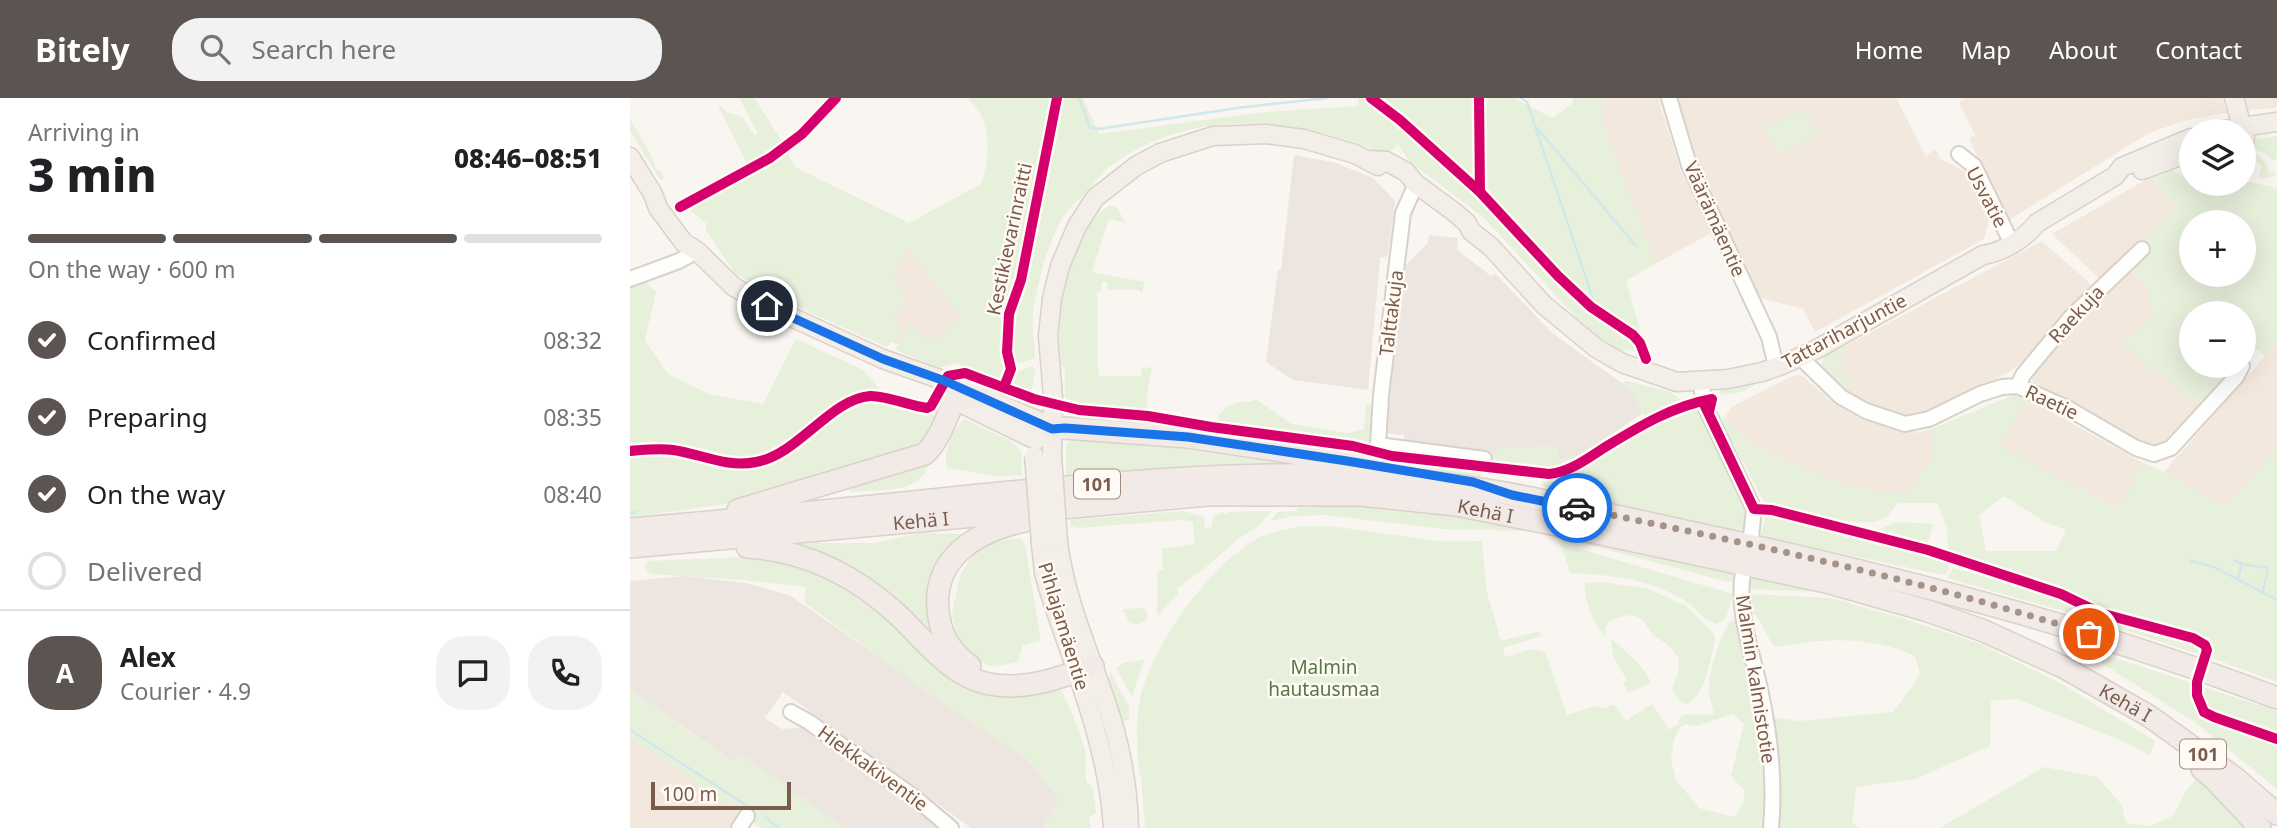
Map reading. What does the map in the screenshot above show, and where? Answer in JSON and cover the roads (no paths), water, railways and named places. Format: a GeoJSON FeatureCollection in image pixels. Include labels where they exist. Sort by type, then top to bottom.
{"type":"FeatureCollection","features":[{"type":"Feature","properties":{"kind":"highway"},"geometry":{"type":"LineString","coordinates":[[680,534],[751,507],[925,454],[940,433],[954,400],[981,397]]}},
{"type":"Feature","properties":{"kind":"highway"},"geometry":{"type":"LineString","coordinates":[[1043,440],[1065,428],[1188,437],[1473,482],[1512,495]]}},
{"type":"Feature","properties":{"kind":"highway","name":"Kehä I"},"geometry":{"type":"LineString","coordinates":[[630,547],[680,534],[1092,484],[1208,476],[1363,476],[1460,486],[1512,495],[1733,541],[1953,593],[2063,625],[2277,698]]}},
{"type":"Feature","properties":{"kind":"highway","name":"Kehä I"},"geometry":{"type":"LineString","coordinates":[[630,529],[680,534],[1249,494],[1360,495],[1457,505],[1799,576],[1906,605],[2011,642],[2065,667],[2124,701],[2194,747],[2277,814]]}},
{"type":"Feature","properties":{"kind":"highway"},"geometry":{"type":"LineString","coordinates":[[1083,662],[1014,676],[993,675],[970,666],[953,651],[943,632],[937,610],[938,589],[951,559],[979,536],[1009,524],[1108,503]]}},
{"type":"Feature","properties":{"kind":"highway"},"geometry":{"type":"LineString","coordinates":[[680,534],[758,547],[807,558],[829,567],[870,592],[896,613],[950,666],[978,681],[1004,686],[1030,685],[1083,662]]}},
{"type":"Feature","properties":{"kind":"highway"},"geometry":{"type":"LineString","coordinates":[[2124,701],[2143,723],[2216,780],[2260,828]]}},
{"type":"Feature","properties":{"kind":"main road"},"geometry":{"type":"LineString","coordinates":[[2234,98],[2240,119]]}},
{"type":"Feature","properties":{"kind":"main road"},"geometry":{"type":"LineString","coordinates":[[2256,130],[2277,122]]}},
{"type":"Feature","properties":{"kind":"main road"},"geometry":{"type":"LineString","coordinates":[[2256,134],[2277,133]]}},
{"type":"Feature","properties":{"kind":"main road","name":"Tattariharjuntie"},"geometry":{"type":"LineString","coordinates":[[1043,440],[1053,397],[1049,328],[1052,298],[1060,266],[1088,206],[1136,166],[1160,153],[1213,136],[1266,134],[1304,139],[1328,144],[1370,160],[1386,162],[1406,172],[1416,184],[1467,223],[1471,231],[1492,247],[1544,305],[1587,342],[1622,363],[1677,382],[1749,376],[1800,357],[1983,255],[1994,253],[2009,239],[2028,233],[2037,223],[2115,176],[2122,167],[2179,143]]}},
{"type":"Feature","properties":{"kind":"main road","name":"Tattariharjuntie"},"geometry":{"type":"LineString","coordinates":[[2115,176],[2126,176],[2179,156]]}},
{"type":"Feature","properties":{"kind":"main road"},"geometry":{"type":"LineString","coordinates":[[630,157],[653,194],[664,200],[692,235],[697,251],[723,279],[757,301],[883,359],[981,397],[1043,440]]}},
{"type":"Feature","properties":{"kind":"main road"},"geometry":{"type":"LineString","coordinates":[[883,359],[915,380],[954,400],[1043,440]]}},
{"type":"Feature","properties":{"kind":"main road","name":"Pihlajamäentie"},"geometry":{"type":"LineString","coordinates":[[1043,440],[1050,543],[1062,570],[1083,662],[1106,767],[1113,828]]}},
{"type":"Feature","properties":{"kind":"main road","name":"Pihlajamäentie"},"geometry":{"type":"LineString","coordinates":[[1083,662],[1115,730],[1125,776],[1129,828]]}},
{"type":"Feature","properties":{"kind":"street","name":"Väärämäentie"},"geometry":{"type":"LineString","coordinates":[[1668,98],[1689,165],[1769,337],[1778,344],[1783,354],[1782,365]]}},
{"type":"Feature","properties":{"kind":"street","name":"Usvatie"},"geometry":{"type":"LineString","coordinates":[[1959,154],[1974,166],[2009,239]]}},
{"type":"Feature","properties":{"kind":"street","name":"Talttakuja"},"geometry":{"type":"LineString","coordinates":[[1416,184],[1407,198],[1403,213],[1381,395],[1378,444],[1381,447],[1484,459]]}},
{"type":"Feature","properties":{"kind":"street","name":"Raekuja"},"geometry":{"type":"LineString","coordinates":[[2018,386],[2023,375],[2071,317],[2142,249]]}},
{"type":"Feature","properties":{"kind":"street"},"geometry":{"type":"LineString","coordinates":[[630,279],[679,261],[697,251]]}},
{"type":"Feature","properties":{"kind":"street","name":"Raetie"},"geometry":{"type":"LineString","coordinates":[[1800,357],[1841,397],[1866,411],[1905,424],[1929,419],[1980,394],[2003,387],[2018,386],[2069,409],[2136,448],[2154,454],[2171,448],[2235,378]]}},
{"type":"Feature","properties":{"kind":"street"},"geometry":{"type":"LineString","coordinates":[[1702,380],[1704,404],[1754,509],[1751,537]]}},
{"type":"Feature","properties":{"kind":"street","name":"Malmin kalmistotie"},"geometry":{"type":"LineString","coordinates":[[1742,572],[1742,612],[1762,695],[1768,734],[1771,828]]}},
{"type":"Feature","properties":{"kind":"street","name":"Hiekkakiventie"},"geometry":{"type":"LineString","coordinates":[[791,712],[914,797],[951,828]]}},
{"type":"Feature","properties":{"kind":"waterway"},"geometry":{"type":"LineString","coordinates":[[1079,98],[1090,127],[1099,129],[1237,108],[1327,98]]}},
{"type":"Feature","properties":{"kind":"waterway"},"geometry":{"type":"LineString","coordinates":[[1521,98],[1527,102],[1593,299]]}},
{"type":"Feature","properties":{"kind":"waterway"},"geometry":{"type":"LineString","coordinates":[[1537,128],[1636,246]]}},
{"type":"Feature","properties":{"kind":"waterway"},"geometry":{"type":"LineString","coordinates":[[630,513],[636,512]]}},
{"type":"Feature","properties":{"kind":"waterway"},"geometry":{"type":"LineString","coordinates":[[2234,560],[2242,564]]}},
{"type":"Feature","properties":{"kind":"waterway"},"geometry":{"type":"LineString","coordinates":[[2191,561],[2214,567],[2277,600]]}},
{"type":"Feature","properties":{"kind":"waterway"},"geometry":{"type":"LineString","coordinates":[[2238,579],[2242,564],[2268,568],[2263,592]]}},
{"type":"Feature","properties":{"kind":"waterway"},"geometry":{"type":"LineString","coordinates":[[630,730],[752,809]]}},
{"type":"Feature","properties":{"kind":"waterway"},"geometry":{"type":"LineString","coordinates":[[765,817],[779,828]]}},
{"type":"Feature","properties":{"kind":"park label","name":"Malmin hautausmaa"},"geometry":{"type":"Point","coordinates":[1324,678]}}]}
